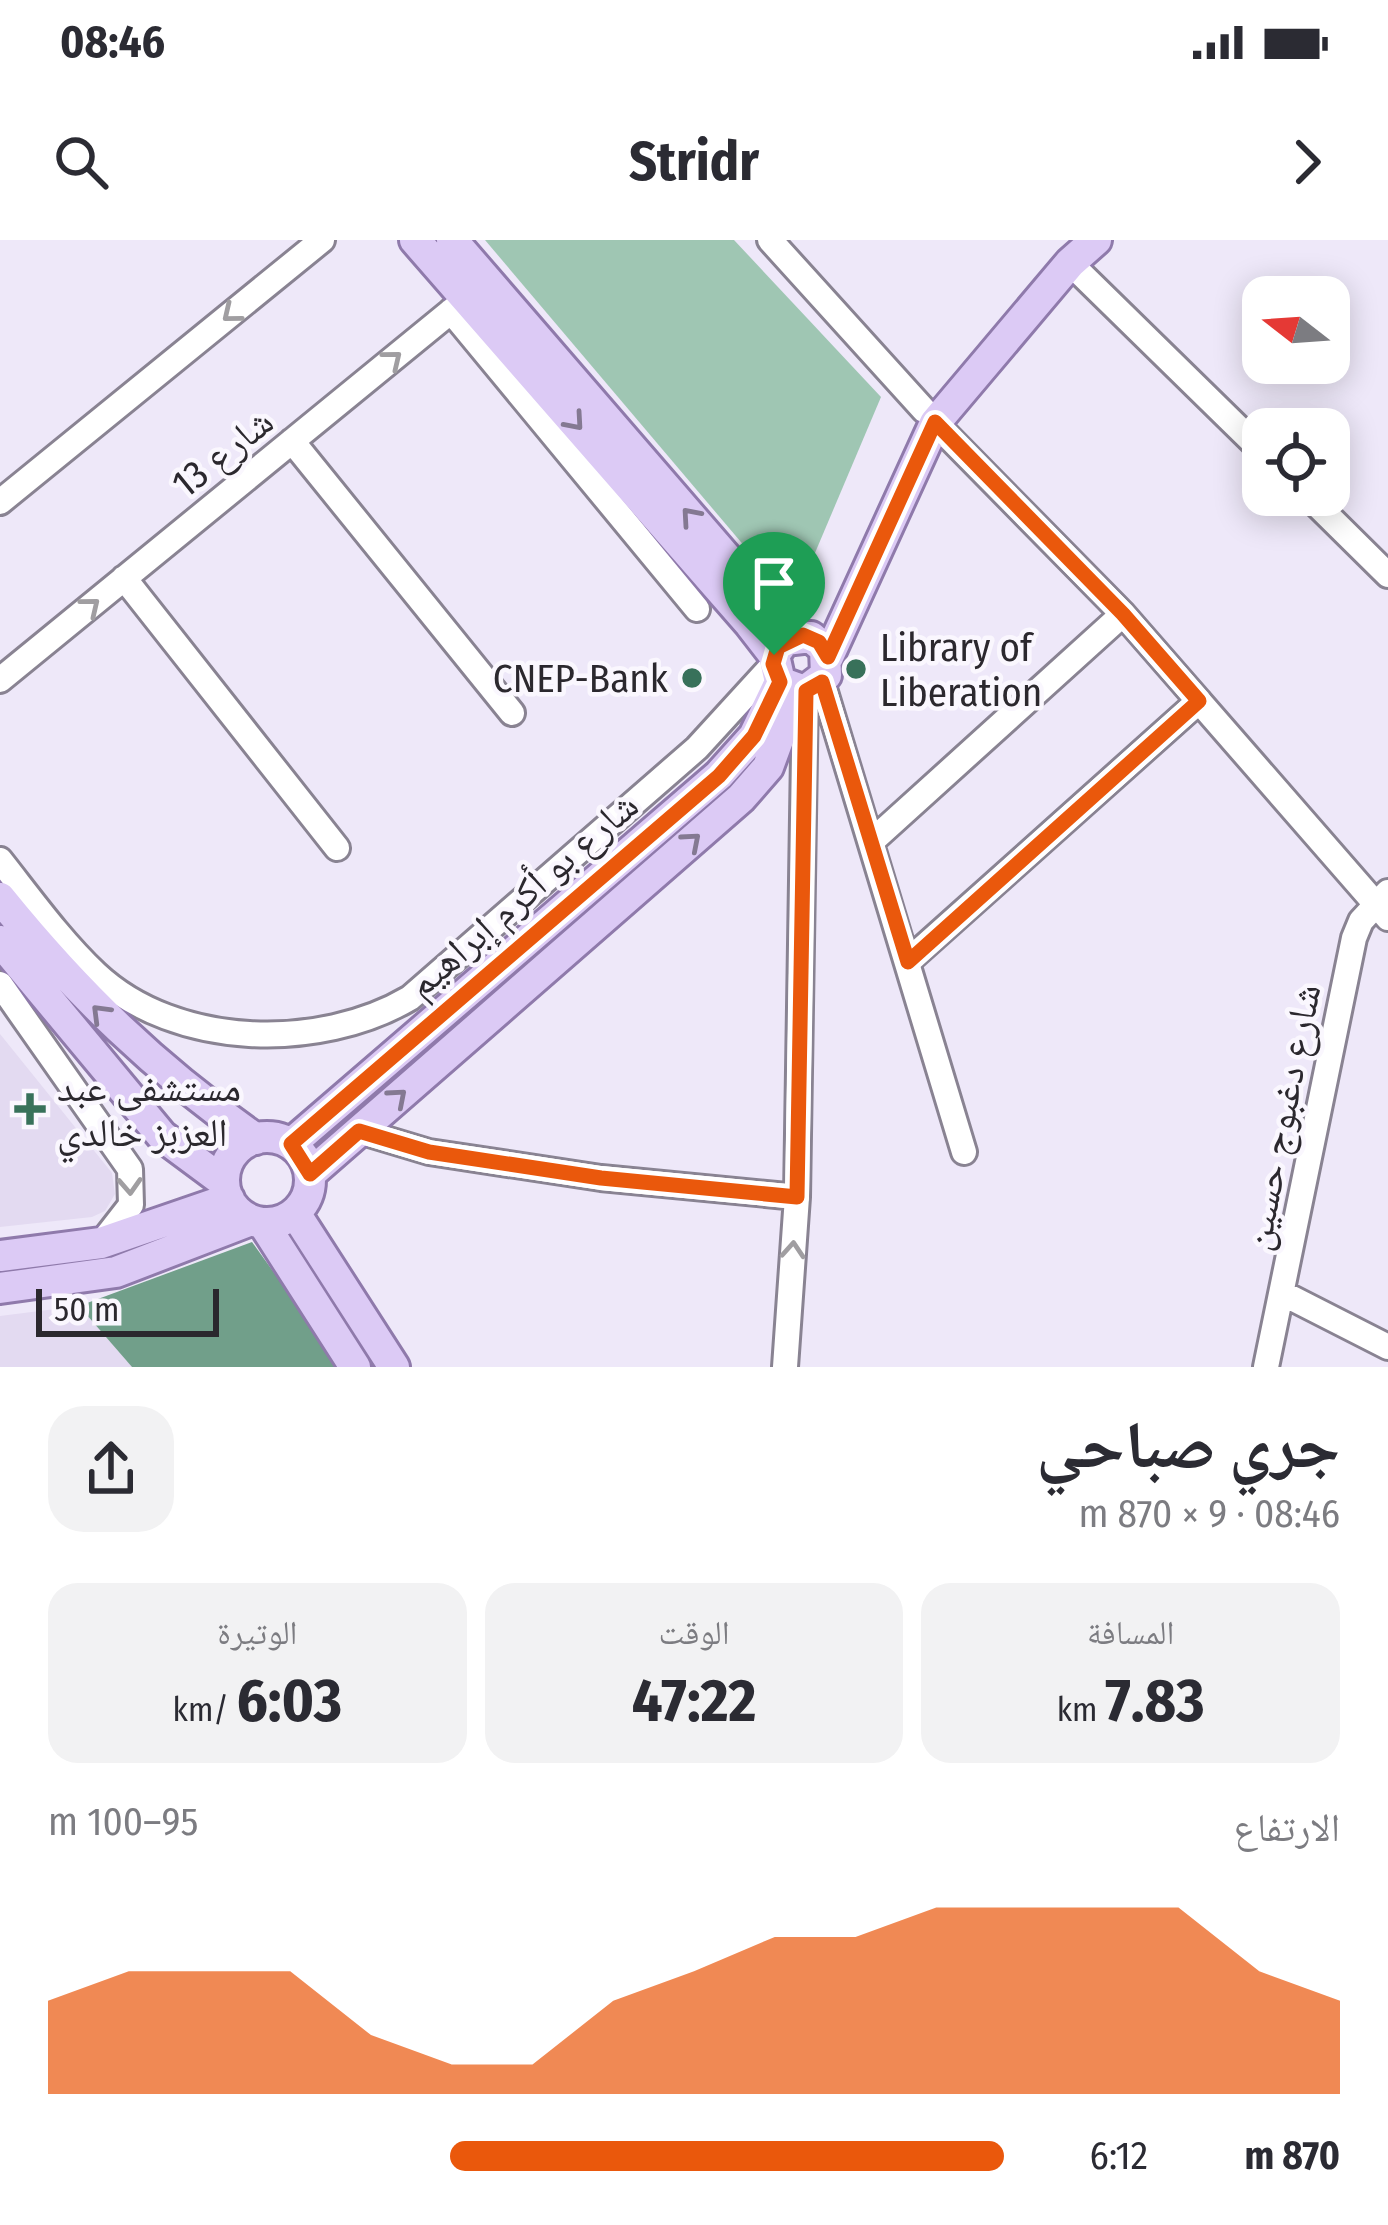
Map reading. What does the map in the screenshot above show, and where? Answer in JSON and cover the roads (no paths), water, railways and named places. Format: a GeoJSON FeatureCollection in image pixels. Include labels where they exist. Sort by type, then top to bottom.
{"type":"FeatureCollection","features":[{"type":"Feature","properties":{"kind":"main road"},"geometry":{"type":"LineString","coordinates":[[415,240],[797,666],[930,416],[1072,251],[1096,240]]}},
{"type":"Feature","properties":{"kind":"main road"},"geometry":{"type":"LineString","coordinates":[[452,240],[469,296]]}},
{"type":"Feature","properties":{"kind":"main road","name":"شارع بو أكرم إبراهيم"},"geometry":{"type":"LineString","coordinates":[[310,1174],[741,798],[767,767],[797,666]]}},
{"type":"Feature","properties":{"kind":"main road","name":"شارع بو أكرم إبراهيم"},"geometry":{"type":"LineString","coordinates":[[291,1144],[719,776],[754,736],[797,666]]}},
{"type":"Feature","properties":{"kind":"main road"},"geometry":{"type":"LineString","coordinates":[[14,897],[46,954],[150,1061],[256,1139]]}},
{"type":"Feature","properties":{"kind":"main road"},"geometry":{"type":"LineString","coordinates":[[0,940],[162,1136],[242,1206],[355,1367]]}},
{"type":"Feature","properties":{"kind":"main road"},"geometry":{"type":"LineString","coordinates":[[242,1206],[233,1155],[256,1139],[268,1137],[291,1144],[310,1174],[304,1202],[295,1213]]}},
{"type":"Feature","properties":{"kind":"main road"},"geometry":{"type":"LineString","coordinates":[[0,1288],[116,1272],[242,1206]]}},
{"type":"Feature","properties":{"kind":"main road"},"geometry":{"type":"LineString","coordinates":[[0,1256],[101,1244],[242,1206],[295,1213],[394,1367]]}},
{"type":"Feature","properties":{"kind":"street"},"geometry":{"type":"LineString","coordinates":[[0,502],[322,240]]}},
{"type":"Feature","properties":{"kind":"street"},"geometry":{"type":"LineString","coordinates":[[770,240],[930,416],[1123,614],[1384,905]]}},
{"type":"Feature","properties":{"kind":"street"},"geometry":{"type":"LineString","coordinates":[[1072,251],[1242,430]]}},
{"type":"Feature","properties":{"kind":"street"},"geometry":{"type":"LineString","coordinates":[[469,296],[697,609]]}},
{"type":"Feature","properties":{"kind":"street","name":"شارع 13"},"geometry":{"type":"LineString","coordinates":[[3,671],[469,296]]}},
{"type":"Feature","properties":{"kind":"street"},"geometry":{"type":"LineString","coordinates":[[292,441],[512,713]]}},
{"type":"Feature","properties":{"kind":"street"},"geometry":{"type":"LineString","coordinates":[[1328,516],[1388,575]]}},
{"type":"Feature","properties":{"kind":"street"},"geometry":{"type":"LineString","coordinates":[[124,578],[337,848]]}},
{"type":"Feature","properties":{"kind":"street"},"geometry":{"type":"LineString","coordinates":[[871,842],[1123,614]]}},
{"type":"Feature","properties":{"kind":"street"},"geometry":{"type":"LineString","coordinates":[[797,666],[871,842],[964,1151]]}},
{"type":"Feature","properties":{"kind":"street"},"geometry":{"type":"LineString","coordinates":[[784,1367],[797,1197],[797,666]]}},
{"type":"Feature","properties":{"kind":"street","name":"شارع بو أكرم إبراهيم"},"geometry":{"type":"LineString","coordinates":[[96,974],[162,1014],[244,1032],[336,1030],[379,1016],[410,998],[797,666]]}},
{"type":"Feature","properties":{"kind":"street"},"geometry":{"type":"LineString","coordinates":[[908,962],[1199,701]]}},
{"type":"Feature","properties":{"kind":"street"},"geometry":{"type":"LineString","coordinates":[[0,860],[14,897],[96,974]]}},
{"type":"Feature","properties":{"kind":"street","name":"شارع دغبوج حسين"},"geometry":{"type":"LineString","coordinates":[[1266,1367],[1354,938],[1361,920],[1384,905]]}},
{"type":"Feature","properties":{"kind":"street"},"geometry":{"type":"LineString","coordinates":[[46,954],[96,974]]}},
{"type":"Feature","properties":{"kind":"street"},"geometry":{"type":"LineString","coordinates":[[0,984],[130,1169],[131,1205],[121,1224],[101,1244]]}},
{"type":"Feature","properties":{"kind":"street"},"geometry":{"type":"LineString","coordinates":[[359,1131],[429,1152],[601,1178],[797,1197]]}},
{"type":"Feature","properties":{"kind":"street"},"geometry":{"type":"LineString","coordinates":[[1282,1293],[1388,1347]]}},
{"type":"Feature","properties":{"kind":"place","name":"Library of Liberation"},"geometry":{"type":"Point","coordinates":[856,669]}},
{"type":"Feature","properties":{"kind":"place","name":"CNEP-Bank"},"geometry":{"type":"Point","coordinates":[692,678]}},
{"type":"Feature","properties":{"kind":"place","name":"مستشفى عبد العزبز خالدي"},"geometry":{"type":"Point","coordinates":[30,1109]}}]}
